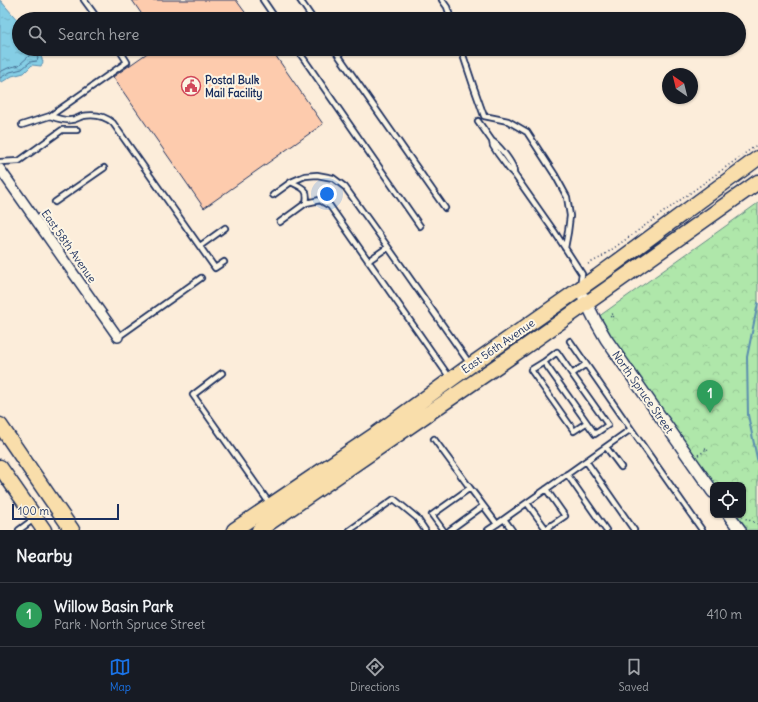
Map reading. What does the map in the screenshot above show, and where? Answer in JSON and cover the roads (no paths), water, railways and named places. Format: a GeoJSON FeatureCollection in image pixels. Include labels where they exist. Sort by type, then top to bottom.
{"type":"FeatureCollection","features":[{"type":"Feature","properties":{"kind":"main road","name":"East 56th Avenue"},"geometry":{"type":"LineString","coordinates":[[234,530],[376,434],[471,365],[580,289],[758,158]]}},
{"type":"Feature","properties":{"kind":"main road","name":"East 56th Avenue"},"geometry":{"type":"LineString","coordinates":[[264,529],[758,182]]}},
{"type":"Feature","properties":{"kind":"main road"},"geometry":{"type":"LineString","coordinates":[[0,425],[72,529]]}},
{"type":"Feature","properties":{"kind":"main road"},"geometry":{"type":"LineString","coordinates":[[0,467],[44,530]]}},
{"type":"Feature","properties":{"kind":"street","name":"East 58th Avenue"},"geometry":{"type":"LineString","coordinates":[[0,169],[118,336]]}},
{"type":"Feature","properties":{"kind":"street","name":"North Spruce Street"},"geometry":{"type":"LineString","coordinates":[[580,289],[606,339],[710,488]]}},
{"type":"Feature","properties":{"kind":"street"},"geometry":{"type":"LineString","coordinates":[[731,518],[740,530]]}},
{"type":"Feature","properties":{"kind":"lane"},"geometry":{"type":"LineString","coordinates":[[84,0],[93,12]]}},
{"type":"Feature","properties":{"kind":"lane"},"geometry":{"type":"LineString","coordinates":[[262,0],[271,12]]}},
{"type":"Feature","properties":{"kind":"lane"},"geometry":{"type":"LineString","coordinates":[[300,0],[308,12]]}},
{"type":"Feature","properties":{"kind":"lane"},"geometry":{"type":"LineString","coordinates":[[442,0],[449,12]]}},
{"type":"Feature","properties":{"kind":"lane"},"geometry":{"type":"LineString","coordinates":[[22,126],[50,116],[127,62],[123,56]]}},
{"type":"Feature","properties":{"kind":"lane"},"geometry":{"type":"LineString","coordinates":[[302,56],[420,226]]}},
{"type":"Feature","properties":{"kind":"lane"},"geometry":{"type":"LineString","coordinates":[[339,56],[445,208]]}},
{"type":"Feature","properties":{"kind":"lane"},"geometry":{"type":"LineString","coordinates":[[463,56],[484,116],[508,121],[527,132],[555,175],[567,197],[570,216],[565,248]]}},
{"type":"Feature","properties":{"kind":"lane"},"geometry":{"type":"LineString","coordinates":[[50,116],[65,120],[72,120],[84,116],[94,115],[104,117],[113,123],[215,268],[224,262]]}},
{"type":"Feature","properties":{"kind":"lane"},"geometry":{"type":"LineString","coordinates":[[478,120],[492,141],[498,154],[514,174],[582,274],[580,289]]}},
{"type":"Feature","properties":{"kind":"lane"},"geometry":{"type":"LineString","coordinates":[[0,162],[19,161],[62,130],[77,130]]}},
{"type":"Feature","properties":{"kind":"lane"},"geometry":{"type":"LineString","coordinates":[[55,202],[104,168]]}},
{"type":"Feature","properties":{"kind":"lane"},"geometry":{"type":"LineString","coordinates":[[273,195],[291,182],[305,176],[317,175],[333,178],[345,187],[471,365]]}},
{"type":"Feature","properties":{"kind":"lane"},"geometry":{"type":"LineString","coordinates":[[291,182],[303,188],[307,195],[306,204]]}},
{"type":"Feature","properties":{"kind":"lane"},"geometry":{"type":"LineString","coordinates":[[280,222],[306,204],[320,200],[330,206],[451,380]]}},
{"type":"Feature","properties":{"kind":"lane"},"geometry":{"type":"LineString","coordinates":[[200,246],[225,228]]}},
{"type":"Feature","properties":{"kind":"lane"},"geometry":{"type":"LineString","coordinates":[[368,261],[388,247]]}},
{"type":"Feature","properties":{"kind":"lane"},"geometry":{"type":"LineString","coordinates":[[118,336],[200,278]]}},
{"type":"Feature","properties":{"kind":"lane"},"geometry":{"type":"LineString","coordinates":[[570,341],[702,530]]}},
{"type":"Feature","properties":{"kind":"lane"},"geometry":{"type":"LineString","coordinates":[[544,362],[595,434],[608,425],[557,352],[531,370],[574,431],[586,423]]}},
{"type":"Feature","properties":{"kind":"lane"},"geometry":{"type":"LineString","coordinates":[[572,374],[586,364]]}},
{"type":"Feature","properties":{"kind":"lane"},"geometry":{"type":"LineString","coordinates":[[222,373],[193,395],[271,506]]}},
{"type":"Feature","properties":{"kind":"lane"},"geometry":{"type":"LineString","coordinates":[[488,530],[631,429]]}},
{"type":"Feature","properties":{"kind":"lane"},"geometry":{"type":"LineString","coordinates":[[434,439],[497,524]]}},
{"type":"Feature","properties":{"kind":"lane"},"geometry":{"type":"LineString","coordinates":[[606,447],[621,467]]}},
{"type":"Feature","properties":{"kind":"lane"},"geometry":{"type":"LineString","coordinates":[[586,461],[634,530]]}},
{"type":"Feature","properties":{"kind":"lane"},"geometry":{"type":"LineString","coordinates":[[567,474],[606,530]]}},
{"type":"Feature","properties":{"kind":"lane"},"geometry":{"type":"LineString","coordinates":[[443,530],[432,515],[470,488]]}},
{"type":"Feature","properties":{"kind":"lane"},"geometry":{"type":"LineString","coordinates":[[527,502],[546,529],[565,516],[546,489]]}},
{"type":"Feature","properties":{"kind":"lane"},"geometry":{"type":"LineString","coordinates":[[350,530],[394,499],[417,518],[425,530]]}},
{"type":"Feature","properties":{"kind":"lane"},"geometry":{"type":"LineString","coordinates":[[450,530],[483,506]]}},
{"type":"Feature","properties":{"kind":"lane"},"geometry":{"type":"LineString","coordinates":[[19,530],[36,518]]}},
{"type":"Feature","properties":{"kind":"lane"},"geometry":{"type":"LineString","coordinates":[[504,519],[512,530]]}},
{"type":"Feature","properties":{"kind":"water"},"geometry":{"type":"Polygon","coordinates":[[[0,0],[12,14],[12,56],[41,56],[43,62],[41,66],[32,65],[24,73],[12,76],[2,82],[0,81],[0,0]]]}},
{"type":"Feature","properties":{"kind":"waterway"},"geometry":{"type":"LineString","coordinates":[[758,303],[747,357],[748,415],[758,463]]}},
{"type":"Feature","properties":{"kind":"place","name":"Postal Bulk Mail Facility"},"geometry":{"type":"Point","coordinates":[191,86]}},
{"type":"Feature","properties":{"kind":"place","name":"Willow Basin Park"},"geometry":{"type":"Point","coordinates":[710,413]}}]}
